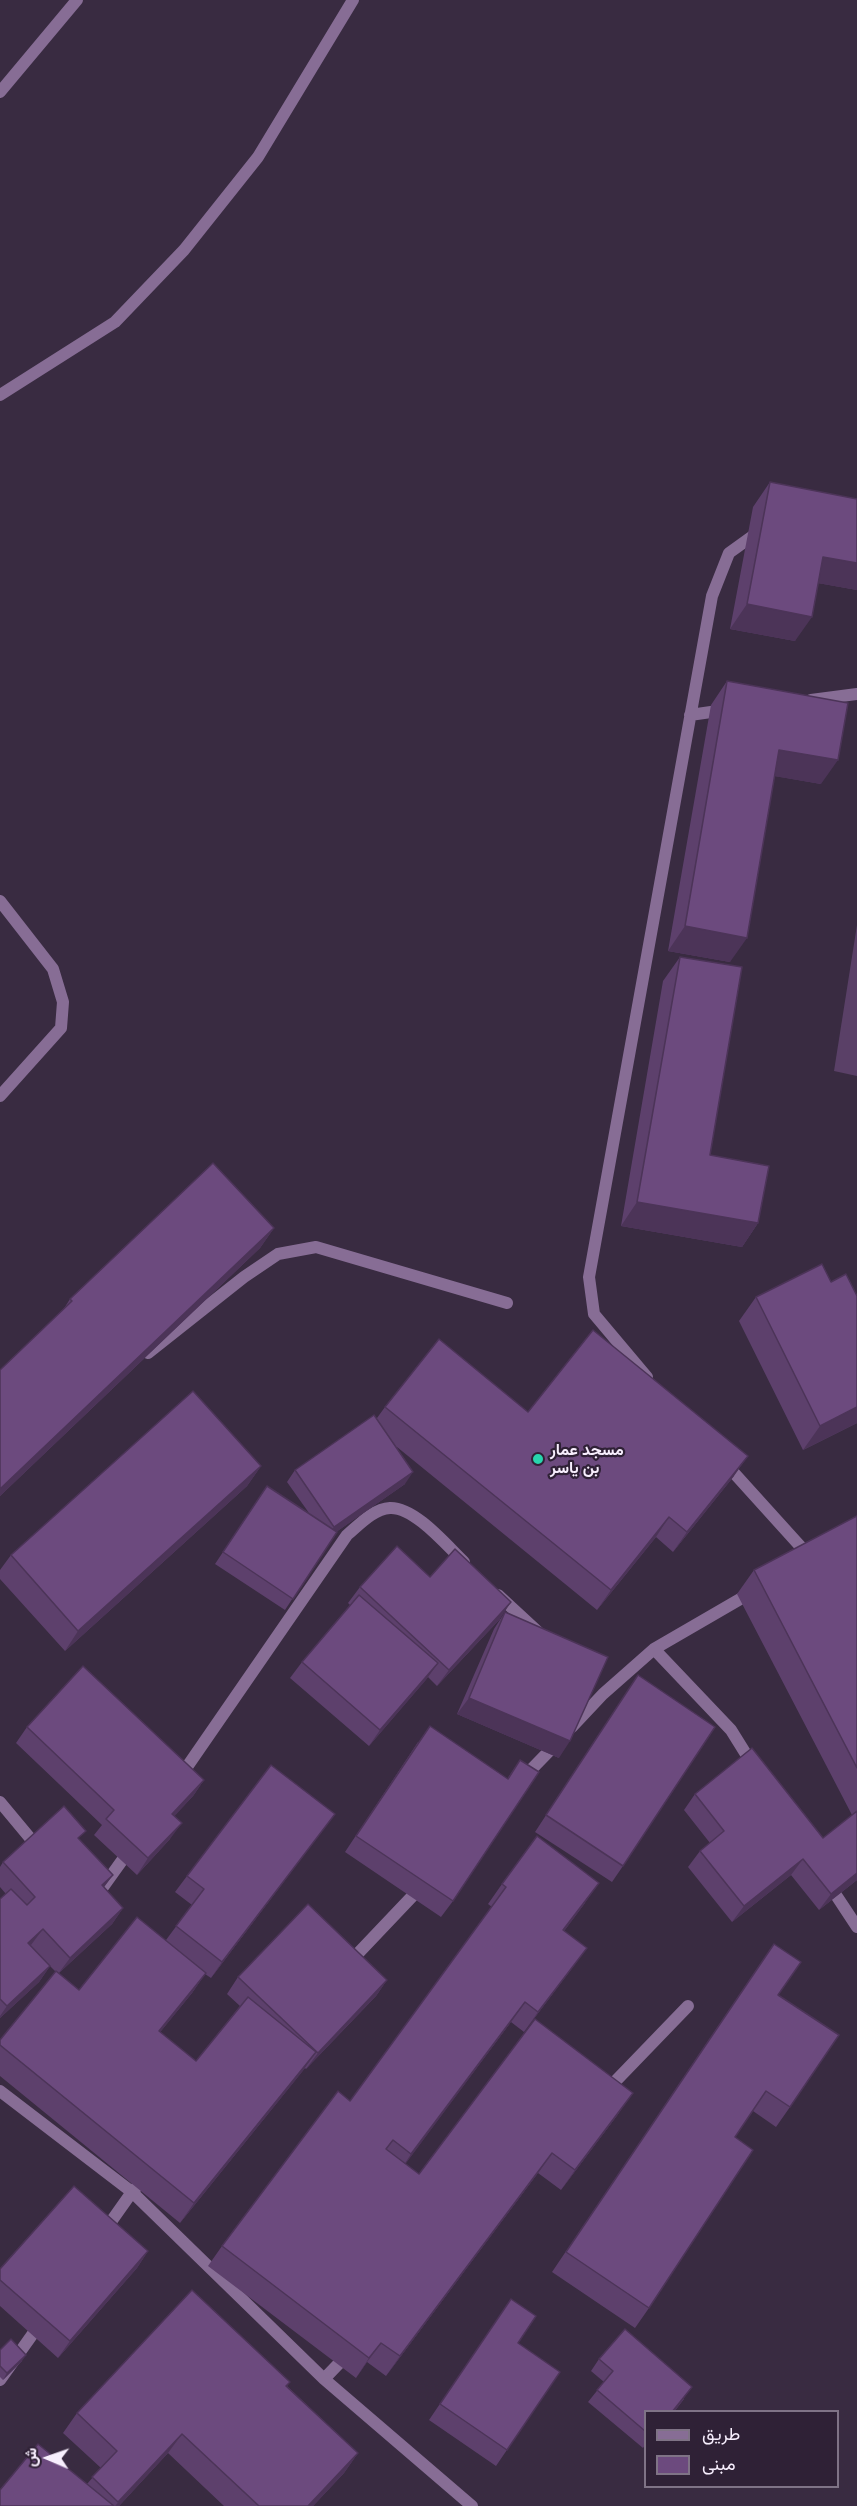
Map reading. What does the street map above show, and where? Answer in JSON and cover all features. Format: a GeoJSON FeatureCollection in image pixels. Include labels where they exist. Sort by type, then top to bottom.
{"type":"FeatureCollection","features":[{"type":"Feature","properties":{"kind":"street"},"geometry":{"type":"LineString","coordinates":[[0,93],[77,0]]}},
{"type":"Feature","properties":{"kind":"street"},"geometry":{"type":"LineString","coordinates":[[0,395],[115,322],[184,250],[258,157],[353,0]]}},
{"type":"Feature","properties":{"kind":"street"},"geometry":{"type":"LineString","coordinates":[[655,1386],[594,1314],[590,1277],[712,596],[729,553],[758,531],[777,527]]}},
{"type":"Feature","properties":{"kind":"street"},"geometry":{"type":"LineString","coordinates":[[798,702],[857,694]]}},
{"type":"Feature","properties":{"kind":"street"},"geometry":{"type":"LineString","coordinates":[[690,715],[738,709]]}},
{"type":"Feature","properties":{"kind":"street"},"geometry":{"type":"LineString","coordinates":[[0,901],[53,969],[63,1002],[61,1028],[0,1096]]}},
{"type":"Feature","properties":{"kind":"street"},"geometry":{"type":"LineString","coordinates":[[136,1362],[244,1276],[278,1254],[316,1247],[507,1304]]}},
{"type":"Feature","properties":{"kind":"street"},"geometry":{"type":"LineString","coordinates":[[718,1456],[813,1560]]}},
{"type":"Feature","properties":{"kind":"street"},"geometry":{"type":"LineString","coordinates":[[171,1790],[347,1535],[369,1516],[391,1508],[416,1516],[475,1573]]}},
{"type":"Feature","properties":{"kind":"street"},"geometry":{"type":"LineString","coordinates":[[514,1788],[599,1690],[654,1649],[766,1584]]}},
{"type":"Feature","properties":{"kind":"street"},"geometry":{"type":"LineString","coordinates":[[492,1589],[543,1637]]}},
{"type":"Feature","properties":{"kind":"street"},"geometry":{"type":"LineString","coordinates":[[654,1649],[731,1730],[762,1779]]}},
{"type":"Feature","properties":{"kind":"street"},"geometry":{"type":"LineString","coordinates":[[0,1802],[52,1864]]}},
{"type":"Feature","properties":{"kind":"street"},"geometry":{"type":"LineString","coordinates":[[96,1898],[137,1839]]}},
{"type":"Feature","properties":{"kind":"street"},"geometry":{"type":"LineString","coordinates":[[819,1868],[857,1928]]}},
{"type":"Feature","properties":{"kind":"street"},"geometry":{"type":"LineString","coordinates":[[335,1977],[433,1874]]}},
{"type":"Feature","properties":{"kind":"street"},"geometry":{"type":"LineString","coordinates":[[597,2099],[688,2006]]}},
{"type":"Feature","properties":{"kind":"street"},"geometry":{"type":"LineString","coordinates":[[0,2091],[132,2192],[324,2379],[472,2506]]}},
{"type":"Feature","properties":{"kind":"street"},"geometry":{"type":"LineString","coordinates":[[93,2248],[132,2192],[157,2166]]}},
{"type":"Feature","properties":{"kind":"street"},"geometry":{"type":"LineString","coordinates":[[0,2380],[46,2314]]}},
{"type":"Feature","properties":{"kind":"street"},"geometry":{"type":"LineString","coordinates":[[324,2379],[357,2345]]}},
{"type":"Feature","properties":{"kind":"shaded area"},"geometry":{"type":"Polygon","coordinates":[[[857,925],[857,1076],[834,1071],[857,925]]]}},
{"type":"Feature","properties":{"kind":"building"},"geometry":{"type":"Polygon","coordinates":[[[770,482],[857,499],[857,563],[823,557],[812,617],[747,604],[770,482]]]}},
{"type":"Feature","properties":{"kind":"building"},"geometry":{"type":"Polygon","coordinates":[[[727,681],[848,703],[838,760],[779,750],[747,938],[685,926],[727,681]]]}},
{"type":"Feature","properties":{"kind":"building"},"geometry":{"type":"Polygon","coordinates":[[[680,957],[742,967],[710,1155],[769,1166],[758,1223],[637,1202],[680,957]]]}},
{"type":"Feature","properties":{"kind":"building"},"geometry":{"type":"Polygon","coordinates":[[[213,1163],[274,1228],[0,1489],[0,1370],[72,1301],[70,1299],[213,1163]]]}},
{"type":"Feature","properties":{"kind":"building"},"geometry":{"type":"Polygon","coordinates":[[[822,1264],[831,1282],[846,1274],[857,1296],[857,1407],[820,1426],[756,1297],[822,1264]]]}},
{"type":"Feature","properties":{"kind":"building"},"geometry":{"type":"Polygon","coordinates":[[[593,1330],[748,1456],[687,1532],[669,1517],[611,1590],[385,1407],[439,1339],[528,1412],[593,1330]]]}},
{"type":"Feature","properties":{"kind":"building"},"geometry":{"type":"Polygon","coordinates":[[[193,1391],[261,1466],[78,1631],[11,1555],[193,1391]]]}},
{"type":"Feature","properties":{"kind":"building"},"geometry":{"type":"Polygon","coordinates":[[[374,1415],[413,1472],[334,1527],[295,1470],[374,1415]]]}},
{"type":"Feature","properties":{"kind":"building"},"geometry":{"type":"Polygon","coordinates":[[[267,1486],[337,1532],[293,1599],[223,1552],[267,1486]]]}},
{"type":"Feature","properties":{"kind":"building"},"geometry":{"type":"Polygon","coordinates":[[[857,1516],[857,1768],[754,1570],[857,1516]]]}},
{"type":"Feature","properties":{"kind":"building"},"geometry":{"type":"Polygon","coordinates":[[[397,1546],[430,1577],[455,1549],[511,1602],[449,1670],[360,1587],[397,1546]]]}},
{"type":"Feature","properties":{"kind":"building"},"geometry":{"type":"Polygon","coordinates":[[[359,1595],[438,1663],[380,1730],[302,1662],[359,1595]]]}},
{"type":"Feature","properties":{"kind":"building"},"geometry":{"type":"Polygon","coordinates":[[[505,1612],[608,1657],[570,1741],[469,1698],[505,1612]]]}},
{"type":"Feature","properties":{"kind":"building"},"geometry":{"type":"Polygon","coordinates":[[[83,1666],[204,1780],[172,1814],[182,1823],[148,1858],[106,1819],[114,1810],[27,1727],[83,1666]]]}},
{"type":"Feature","properties":{"kind":"building"},"geometry":{"type":"Polygon","coordinates":[[[638,1675],[715,1727],[623,1866],[546,1815],[638,1675]]]}},
{"type":"Feature","properties":{"kind":"building"},"geometry":{"type":"Polygon","coordinates":[[[430,1726],[508,1779],[520,1760],[539,1772],[453,1901],[356,1836],[430,1726]]]}},
{"type":"Feature","properties":{"kind":"building"},"geometry":{"type":"Polygon","coordinates":[[[752,1748],[823,1838],[857,1811],[857,1873],[831,1894],[803,1859],[744,1906],[700,1851],[724,1831],[695,1794],[752,1748]]]}},
{"type":"Feature","properties":{"kind":"building"},"geometry":{"type":"Polygon","coordinates":[[[271,1765],[335,1814],[222,1962],[176,1926],[204,1889],[187,1876],[271,1765]]]}},
{"type":"Feature","properties":{"kind":"building"},"geometry":{"type":"Polygon","coordinates":[[[64,1806],[86,1831],[78,1838],[113,1875],[102,1885],[123,1908],[70,1958],[43,1929],[28,1943],[50,1966],[7,2006],[0,1999],[0,1899],[11,1889],[27,1905],[35,1897],[3,1862],[64,1806]]]}},
{"type":"Feature","properties":{"kind":"building"},"geometry":{"type":"Polygon","coordinates":[[[537,1836],[599,1883],[563,1930],[587,1948],[538,2012],[525,2002],[411,2154],[393,2140],[386,2149],[419,2174],[535,2019],[633,2093],[575,2170],[552,2153],[400,2356],[381,2343],[369,2358],[222,2246],[338,2091],[350,2101],[506,1887],[502,1884],[537,1836]]]}},
{"type":"Feature","properties":{"kind":"building"},"geometry":{"type":"Polygon","coordinates":[[[308,1904],[387,1980],[318,2053],[238,1977],[308,1904]]]}},
{"type":"Feature","properties":{"kind":"building"},"geometry":{"type":"Polygon","coordinates":[[[137,1917],[206,1973],[159,2031],[196,2061],[248,1997],[316,2052],[194,2203],[0,2045],[0,2040],[56,1971],[79,1990],[137,1917]]]}},
{"type":"Feature","properties":{"kind":"building"},"geometry":{"type":"Polygon","coordinates":[[[774,1944],[801,1962],[778,1995],[839,2035],[790,2107],[766,2091],[735,2137],[753,2150],[649,2308],[566,2252],[774,1944]]]}},
{"type":"Feature","properties":{"kind":"building"},"geometry":{"type":"Polygon","coordinates":[[[74,2186],[148,2251],[70,2341],[0,2280],[0,2269],[74,2186]]]}},
{"type":"Feature","properties":{"kind":"building"},"geometry":{"type":"Polygon","coordinates":[[[192,2290],[290,2382],[286,2386],[358,2453],[308,2506],[259,2506],[182,2434],[118,2502],[92,2477],[117,2451],[77,2413],[192,2290]]]}},
{"type":"Feature","properties":{"kind":"building"},"geometry":{"type":"Polygon","coordinates":[[[511,2299],[536,2316],[518,2343],[560,2372],[507,2450],[440,2404],[511,2299]]]}},
{"type":"Feature","properties":{"kind":"building"},"geometry":{"type":"Polygon","coordinates":[[[625,2329],[692,2387],[674,2410],[644,2410],[644,2430],[597,2390],[613,2371],[599,2359],[625,2329]]]}},
{"type":"Feature","properties":{"kind":"building"},"geometry":{"type":"Polygon","coordinates":[[[11,2339],[26,2355],[7,2373],[0,2366],[0,2350],[11,2339]]]}},
{"type":"Feature","properties":{"kind":"building"},"geometry":{"type":"Polygon","coordinates":[[[38,2444],[114,2506],[0,2506],[0,2490],[38,2444]]]}},
{"type":"Feature","properties":{"kind":"place","name":"مسجد عمار بن ياسر"},"geometry":{"type":"Point","coordinates":[538,1459]}}]}
